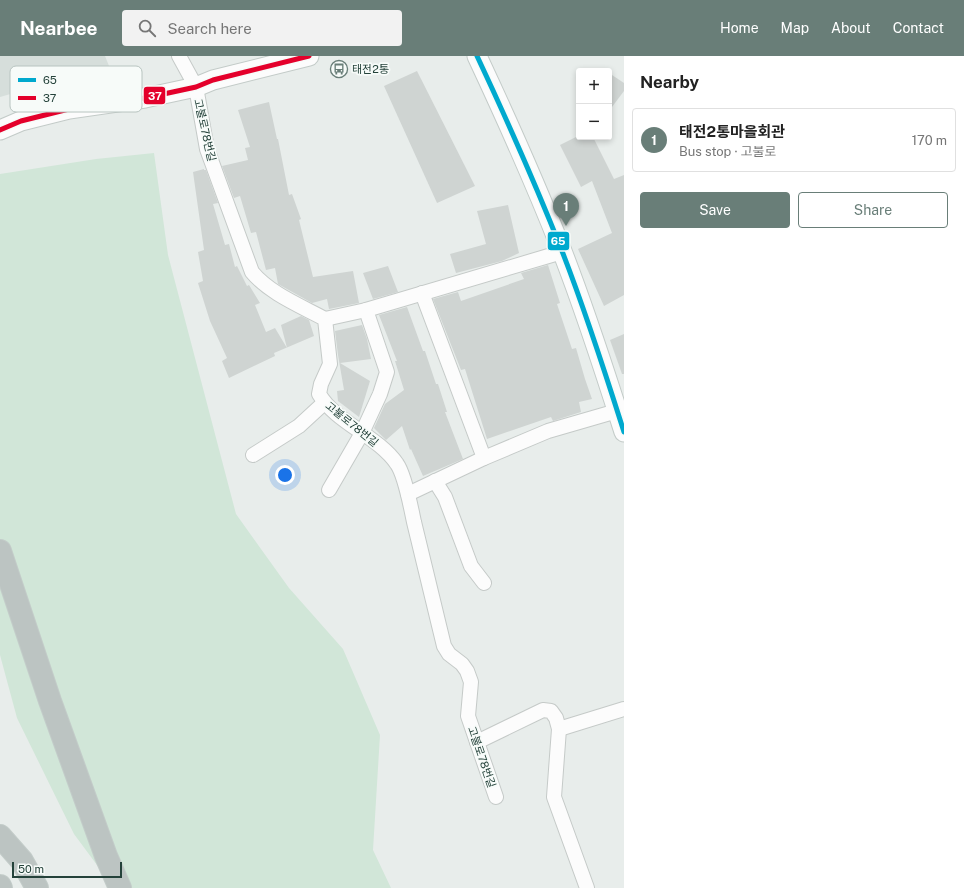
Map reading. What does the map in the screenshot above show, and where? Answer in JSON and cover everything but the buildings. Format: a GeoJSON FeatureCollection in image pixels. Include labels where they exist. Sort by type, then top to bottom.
{"type":"FeatureCollection","features":[{"type":"Feature","properties":{"kind":"highway"},"geometry":{"type":"LineString","coordinates":[[0,551],[53,708],[106,856],[120,888]]}},
{"type":"Feature","properties":{"kind":"highway"},"geometry":{"type":"LineString","coordinates":[[0,836],[22,861],[37,888]]}},
{"type":"Feature","properties":{"kind":"street","name":"고불로78번길"},"geometry":{"type":"LineString","coordinates":[[179,56],[196,87],[207,149],[252,272],[260,282],[272,290],[325,319],[330,364],[321,384],[319,394],[324,403],[362,434],[387,451],[398,466],[408,494],[444,646],[449,654],[462,664],[467,671],[471,682],[468,716],[496,797]]}},
{"type":"Feature","properties":{"kind":"street"},"geometry":{"type":"LineString","coordinates":[[142,98],[196,87],[213,80],[309,56]]}},
{"type":"Feature","properties":{"kind":"street"},"geometry":{"type":"LineString","coordinates":[[477,56],[514,136],[562,252],[624,432]]}},
{"type":"Feature","properties":{"kind":"street"},"geometry":{"type":"LineString","coordinates":[[0,130],[21,122],[58,112]]}},
{"type":"Feature","properties":{"kind":"street"},"geometry":{"type":"LineString","coordinates":[[325,319],[366,310],[562,252]]}},
{"type":"Feature","properties":{"kind":"street"},"geometry":{"type":"LineString","coordinates":[[422,293],[484,458]]}},
{"type":"Feature","properties":{"kind":"street"},"geometry":{"type":"LineString","coordinates":[[329,490],[362,434],[380,394],[387,372],[366,310]]}},
{"type":"Feature","properties":{"kind":"street"},"geometry":{"type":"LineString","coordinates":[[253,455],[299,426],[324,403]]}},
{"type":"Feature","properties":{"kind":"street"},"geometry":{"type":"LineString","coordinates":[[408,494],[484,458],[548,431],[617,411]]}},
{"type":"Feature","properties":{"kind":"street"},"geometry":{"type":"LineString","coordinates":[[436,481],[445,498],[471,566],[484,583]]}},
{"type":"Feature","properties":{"kind":"street"},"geometry":{"type":"LineString","coordinates":[[559,729],[624,709]]}},
{"type":"Feature","properties":{"kind":"street"},"geometry":{"type":"LineString","coordinates":[[477,742],[543,710],[551,711],[556,718],[559,729],[554,797],[587,888]]}},
{"type":"Feature","properties":{"kind":"shaded area"},"geometry":{"type":"Polygon","coordinates":[[[0,56],[105,56],[109,66],[10,66],[10,94],[0,97],[0,56]]]}},
{"type":"Feature","properties":{"kind":"green space"},"geometry":{"type":"Polygon","coordinates":[[[154,153],[168,255],[236,514],[289,588],[343,649],[380,735],[373,850],[391,888],[114,888],[74,834],[17,718],[0,655],[0,174],[96,159],[154,153]]]}},
{"type":"Feature","properties":{"kind":"transit line","name":"37"},"geometry":{"type":"LineString","coordinates":[[142,98],[196,87],[213,80],[309,56]]}},
{"type":"Feature","properties":{"kind":"transit line","name":"65"},"geometry":{"type":"LineString","coordinates":[[477,56],[521,153],[562,251],[587,318],[624,432]]}},
{"type":"Feature","properties":{"kind":"transit line","name":"37"},"geometry":{"type":"LineString","coordinates":[[0,130],[21,121],[57,112]]}},
{"type":"Feature","properties":{"kind":"place","name":"태전2통"},"geometry":{"type":"Point","coordinates":[339,69]}},
{"type":"Feature","properties":{"kind":"place","name":"태전2통마을회관"},"geometry":{"type":"Point","coordinates":[566,226]}}]}
